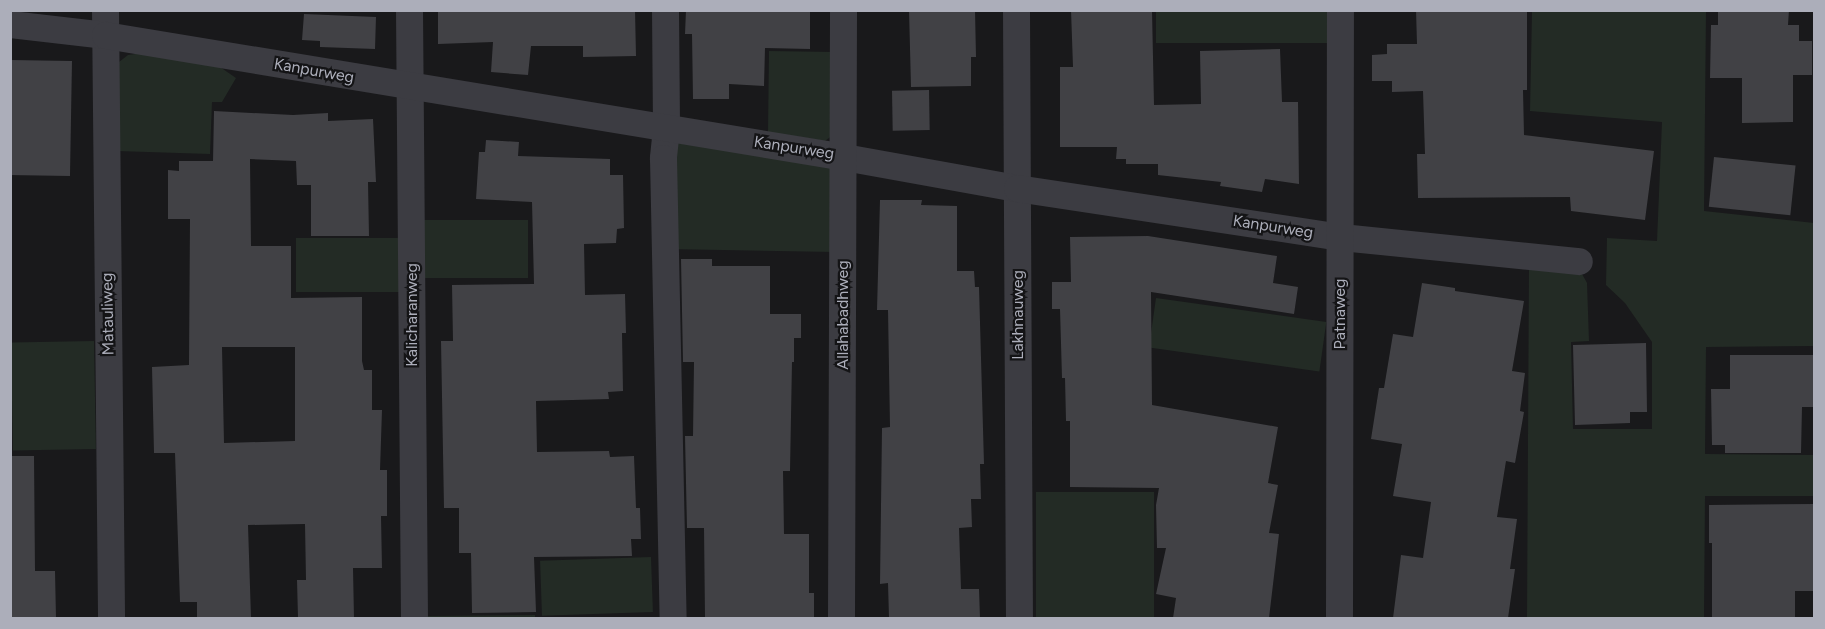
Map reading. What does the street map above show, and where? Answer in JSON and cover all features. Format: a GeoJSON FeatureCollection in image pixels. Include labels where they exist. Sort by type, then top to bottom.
{"type":"FeatureCollection","features":[{"type":"Feature","properties":{"kind":"street","name":"Kalicharanweg"},"geometry":{"type":"LineString","coordinates":[[409,10],[414,618]]}},
{"type":"Feature","properties":{"kind":"street"},"geometry":{"type":"LineString","coordinates":[[665,10],[666,128],[663,158],[673,618]]}},
{"type":"Feature","properties":{"kind":"street","name":"Allahabadhweg"},"geometry":{"type":"LineString","coordinates":[[841,618],[843,10]]}},
{"type":"Feature","properties":{"kind":"street","name":"Lakhnauweg"},"geometry":{"type":"LineString","coordinates":[[1017,10],[1019,618]]}},
{"type":"Feature","properties":{"kind":"street","name":"Patnaweg"},"geometry":{"type":"LineString","coordinates":[[1340,10],[1340,618]]}},
{"type":"Feature","properties":{"kind":"street","name":"Kanpurweg"},"geometry":{"type":"LineString","coordinates":[[10,24],[105,23],[410,87],[844,157],[1017,188],[1341,237],[1579,261]]}},
{"type":"Feature","properties":{"kind":"street","name":"Matauliweg"},"geometry":{"type":"LineString","coordinates":[[105,23],[111,618]]}},
{"type":"Feature","properties":{"kind":"shaded area"},"geometry":{"type":"Polygon","coordinates":[[[1156,11],[1329,11],[1329,43],[1156,43],[1156,11]]]}},
{"type":"Feature","properties":{"kind":"shaded area"},"geometry":{"type":"Polygon","coordinates":[[[1532,11],[1706,11],[1704,211],[1814,223],[1814,346],[1706,347],[1705,454],[1814,455],[1814,496],[1705,496],[1704,618],[1527,618],[1529,263],[1581,272],[1587,283],[1589,341],[1571,342],[1573,429],[1652,429],[1652,342],[1625,303],[1606,285],[1607,238],[1657,241],[1662,122],[1530,111],[1532,11]]]}},
{"type":"Feature","properties":{"kind":"shaded area"},"geometry":{"type":"Polygon","coordinates":[[[769,51],[834,52],[833,135],[825,141],[768,132],[769,51]]]}},
{"type":"Feature","properties":{"kind":"shaded area"},"geometry":{"type":"Polygon","coordinates":[[[142,53],[220,67],[236,78],[222,102],[212,102],[210,154],[117,151],[119,62],[128,55],[142,53]]]}},
{"type":"Feature","properties":{"kind":"shaded area"},"geometry":{"type":"Polygon","coordinates":[[[675,141],[833,168],[835,252],[666,249],[675,141]]]}},
{"type":"Feature","properties":{"kind":"shaded area"},"geometry":{"type":"Polygon","coordinates":[[[424,220],[528,220],[528,278],[424,278],[424,220]]]}},
{"type":"Feature","properties":{"kind":"shaded area"},"geometry":{"type":"Polygon","coordinates":[[[296,238],[402,238],[402,292],[296,292],[296,238]]]}},
{"type":"Feature","properties":{"kind":"shaded area"},"geometry":{"type":"Polygon","coordinates":[[[1156,298],[1326,322],[1319,371],[1149,348],[1156,298]]]}},
{"type":"Feature","properties":{"kind":"shaded area"},"geometry":{"type":"Polygon","coordinates":[[[94,341],[96,449],[13,450],[11,342],[94,341]]]}},
{"type":"Feature","properties":{"kind":"shaded area"},"geometry":{"type":"Polygon","coordinates":[[[1036,492],[1154,492],[1154,618],[1036,618],[1036,492]]]}},
{"type":"Feature","properties":{"kind":"shaded area"},"geometry":{"type":"Polygon","coordinates":[[[651,557],[653,612],[542,616],[540,561],[651,557]]]}},
{"type":"Feature","properties":{"kind":"shaded area"},"geometry":{"type":"Polygon","coordinates":[[[535,615],[535,618],[425,618],[425,616],[535,615]]]}},
{"type":"Feature","properties":{"kind":"building"},"geometry":{"type":"Polygon","coordinates":[[[438,10],[635,10],[636,56],[583,57],[583,46],[531,46],[528,75],[491,72],[493,42],[438,44],[438,10]]]}},
{"type":"Feature","properties":{"kind":"building"},"geometry":{"type":"Polygon","coordinates":[[[686,10],[810,10],[810,49],[765,48],[764,86],[729,84],[729,99],[693,99],[692,34],[685,34],[686,10]]]}},
{"type":"Feature","properties":{"kind":"building"},"geometry":{"type":"Polygon","coordinates":[[[909,10],[975,10],[976,57],[971,57],[971,86],[911,87],[909,10]]]}},
{"type":"Feature","properties":{"kind":"building"},"geometry":{"type":"Polygon","coordinates":[[[1071,10],[1152,10],[1154,105],[1201,104],[1200,51],[1280,49],[1282,102],[1298,102],[1299,184],[1265,179],[1262,192],[1220,186],[1221,182],[1158,175],[1158,164],[1126,164],[1126,159],[1116,159],[1117,147],[1060,147],[1060,67],[1073,67],[1071,10]]]}},
{"type":"Feature","properties":{"kind":"building"},"geometry":{"type":"Polygon","coordinates":[[[1416,10],[1527,10],[1527,90],[1523,90],[1524,135],[1654,151],[1645,220],[1571,211],[1570,197],[1418,198],[1417,154],[1425,154],[1423,91],[1392,92],[1392,81],[1372,81],[1372,55],[1387,54],[1387,44],[1417,44],[1416,10]]]}},
{"type":"Feature","properties":{"kind":"building"},"geometry":{"type":"Polygon","coordinates":[[[1718,10],[1789,10],[1788,25],[1799,25],[1799,41],[1812,41],[1812,75],[1793,75],[1793,122],[1742,123],[1742,78],[1710,78],[1711,25],[1718,25],[1718,10]]]}},
{"type":"Feature","properties":{"kind":"building"},"geometry":{"type":"Polygon","coordinates":[[[304,14],[376,17],[375,49],[320,47],[320,41],[302,40],[304,14]]]}},
{"type":"Feature","properties":{"kind":"building"},"geometry":{"type":"Polygon","coordinates":[[[10,60],[72,61],[70,176],[10,175],[10,60]]]}},
{"type":"Feature","properties":{"kind":"building"},"geometry":{"type":"Polygon","coordinates":[[[929,90],[930,130],[893,131],[892,91],[929,90]]]}},
{"type":"Feature","properties":{"kind":"building"},"geometry":{"type":"Polygon","coordinates":[[[214,111],[293,115],[328,113],[328,121],[373,119],[376,182],[368,182],[369,236],[311,236],[311,185],[297,185],[296,161],[250,159],[251,246],[291,246],[291,298],[362,297],[362,361],[364,370],[372,370],[372,410],[382,410],[380,470],[387,470],[387,516],[381,516],[382,568],[353,568],[354,618],[298,618],[297,580],[306,580],[305,524],[248,525],[251,618],[197,618],[197,602],[180,602],[175,453],[154,453],[152,367],[189,365],[190,219],[168,219],[168,170],[179,171],[179,161],[213,161],[214,111]],[[222,347],[224,443],[295,441],[295,347],[222,347]]]}},
{"type":"Feature","properties":{"kind":"building"},"geometry":{"type":"Polygon","coordinates":[[[486,140],[519,142],[518,156],[610,159],[610,175],[623,175],[624,228],[617,229],[616,243],[584,244],[585,295],[625,294],[626,333],[622,333],[623,391],[608,392],[609,399],[536,401],[537,452],[609,451],[610,457],[634,456],[636,508],[640,508],[641,539],[631,539],[632,556],[534,557],[536,612],[472,613],[471,553],[459,553],[459,508],[444,508],[441,341],[453,341],[452,285],[534,284],[532,202],[476,199],[479,152],[485,152],[486,140]]]}},
{"type":"Feature","properties":{"kind":"building"},"geometry":{"type":"Polygon","coordinates":[[[1714,157],[1796,166],[1790,215],[1709,207],[1714,157]]]}},
{"type":"Feature","properties":{"kind":"building"},"geometry":{"type":"Polygon","coordinates":[[[880,200],[922,200],[921,205],[957,206],[957,271],[974,271],[975,287],[979,287],[984,464],[980,464],[981,499],[971,499],[972,527],[959,528],[961,589],[979,589],[980,618],[889,618],[888,583],[880,584],[882,428],[890,427],[888,310],[877,310],[880,200]]]}},
{"type":"Feature","properties":{"kind":"building"},"geometry":{"type":"Polygon","coordinates":[[[1148,236],[1277,256],[1273,283],[1298,287],[1294,314],[1151,292],[1152,405],[1278,427],[1268,483],[1278,485],[1269,533],[1279,534],[1269,618],[1173,618],[1176,598],[1156,594],[1166,548],[1157,548],[1156,505],[1159,488],[1070,487],[1070,421],[1066,421],[1065,378],[1062,378],[1060,309],[1052,309],[1052,282],[1071,282],[1070,237],[1148,236]]]}},
{"type":"Feature","properties":{"kind":"building"},"geometry":{"type":"Polygon","coordinates":[[[681,259],[712,259],[712,266],[770,266],[770,314],[801,314],[801,338],[794,338],[794,362],[792,362],[790,471],[783,471],[784,534],[809,534],[809,593],[814,593],[814,617],[705,618],[704,528],[687,528],[685,436],[693,436],[694,362],[683,362],[681,259]]]}},
{"type":"Feature","properties":{"kind":"building"},"geometry":{"type":"Polygon","coordinates":[[[1422,283],[1455,288],[1455,291],[1524,301],[1512,371],[1525,373],[1520,411],[1524,412],[1515,463],[1506,461],[1497,517],[1517,519],[1510,569],[1515,569],[1508,618],[1393,618],[1401,555],[1423,558],[1431,502],[1393,496],[1402,444],[1371,439],[1379,388],[1384,388],[1393,334],[1413,337],[1422,283]]]}},
{"type":"Feature","properties":{"kind":"building"},"geometry":{"type":"Polygon","coordinates":[[[1646,343],[1647,412],[1630,412],[1630,423],[1575,425],[1573,345],[1646,343]]]}},
{"type":"Feature","properties":{"kind":"building"},"geometry":{"type":"Polygon","coordinates":[[[1730,355],[1813,355],[1813,407],[1802,407],[1801,453],[1725,453],[1725,445],[1712,445],[1711,389],[1730,389],[1730,355]]]}},
{"type":"Feature","properties":{"kind":"building"},"geometry":{"type":"Polygon","coordinates":[[[10,456],[34,456],[35,571],[55,571],[56,618],[10,618],[10,456]]]}},
{"type":"Feature","properties":{"kind":"building"},"geometry":{"type":"Polygon","coordinates":[[[1815,504],[1815,591],[1795,591],[1795,618],[1712,618],[1712,543],[1709,543],[1709,505],[1815,504]]]}}]}
